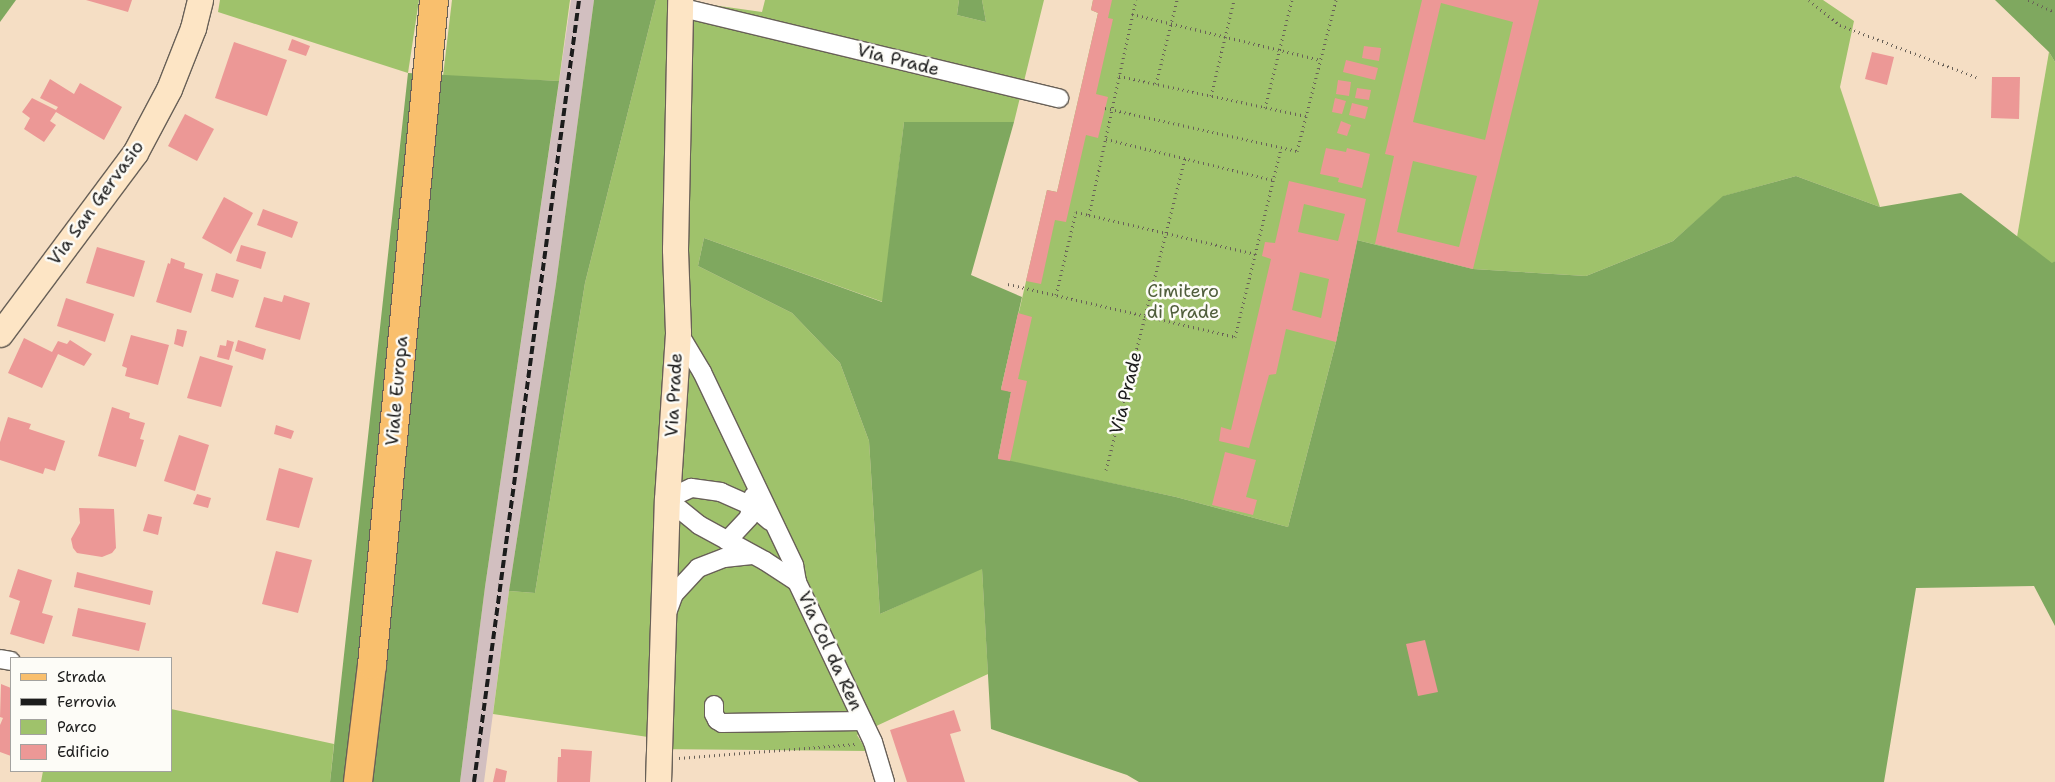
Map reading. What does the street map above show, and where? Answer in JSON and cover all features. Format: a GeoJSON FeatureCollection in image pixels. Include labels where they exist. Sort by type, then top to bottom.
{"type":"FeatureCollection","features":[{"type":"Feature","properties":{"kind":"main road","name":"Via San Gervasio"},"geometry":{"type":"LineString","coordinates":[[6,325],[135,153],[169,89],[193,28],[200,0]]}},
{"type":"Feature","properties":{"kind":"main road","name":"Viale Europa"},"geometry":{"type":"LineString","coordinates":[[358,782],[372,665],[434,0]]}},
{"type":"Feature","properties":{"kind":"main road","name":"Via Prade"},"geometry":{"type":"LineString","coordinates":[[658,782],[668,499],[678,332],[675,249],[680,3]]}},
{"type":"Feature","properties":{"kind":"street","name":"Via Prade"},"geometry":{"type":"LineString","coordinates":[[680,3],[1059,98]]}},
{"type":"Feature","properties":{"kind":"street","name":"Via Col da Ren"},"geometry":{"type":"LineString","coordinates":[[678,332],[702,372],[794,565],[798,582],[873,742],[885,782]]}},
{"type":"Feature","properties":{"kind":"street"},"geometry":{"type":"LineString","coordinates":[[727,541],[749,517],[755,483]]}},
{"type":"Feature","properties":{"kind":"street","name":"Via Col da Ren"},"geometry":{"type":"LineString","coordinates":[[774,524],[752,506],[721,492],[698,488],[682,490],[668,499],[700,525],[780,569],[798,582]]}},
{"type":"Feature","properties":{"kind":"street"},"geometry":{"type":"LineString","coordinates":[[665,618],[674,594],[698,568],[724,558],[752,555]]}},
{"type":"Feature","properties":{"kind":"street","name":"Via Col da Ren"},"geometry":{"type":"LineString","coordinates":[[714,705],[714,714],[722,723],[863,721]]}},
{"type":"Feature","properties":{"kind":"path"},"geometry":{"type":"LineString","coordinates":[[1089,215],[1136,0]]}},
{"type":"Feature","properties":{"kind":"path"},"geometry":{"type":"LineString","coordinates":[[1156,84],[1176,0]]}},
{"type":"Feature","properties":{"kind":"path"},"geometry":{"type":"LineString","coordinates":[[1211,96],[1234,0]]}},
{"type":"Feature","properties":{"kind":"path"},"geometry":{"type":"LineString","coordinates":[[1265,108],[1292,0]]}},
{"type":"Feature","properties":{"kind":"path"},"geometry":{"type":"LineString","coordinates":[[1105,108],[1297,151],[1336,0]]}},
{"type":"Feature","properties":{"kind":"path"},"geometry":{"type":"LineString","coordinates":[[1809,0],[1840,25],[1976,77]]}},
{"type":"Feature","properties":{"kind":"path"},"geometry":{"type":"LineString","coordinates":[[2028,0],[2055,12]]}},
{"type":"Feature","properties":{"kind":"path"},"geometry":{"type":"LineString","coordinates":[[1132,14],[1320,60]]}},
{"type":"Feature","properties":{"kind":"path"},"geometry":{"type":"LineString","coordinates":[[1120,76],[1306,116]]}},
{"type":"Feature","properties":{"kind":"path"},"geometry":{"type":"LineString","coordinates":[[1106,139],[1273,180]]}},
{"type":"Feature","properties":{"kind":"path"},"geometry":{"type":"LineString","coordinates":[[1008,284],[1235,337],[1281,148]]}},
{"type":"Feature","properties":{"kind":"path","name":"Via Prade"},"geometry":{"type":"LineString","coordinates":[[1106,470],[1185,158]]}},
{"type":"Feature","properties":{"kind":"path"},"geometry":{"type":"LineString","coordinates":[[1056,295],[1076,212],[1255,254]]}},
{"type":"Feature","properties":{"kind":"path"},"geometry":{"type":"LineString","coordinates":[[673,758],[873,742]]}},
{"type":"Feature","properties":{"kind":"shaded area"},"geometry":{"type":"Polygon","coordinates":[[[571,0],[594,0],[556,284],[509,591],[484,782],[460,782],[485,587],[571,0]]]}},
{"type":"Feature","properties":{"kind":"green space"},"geometry":{"type":"Polygon","coordinates":[[[0,0],[16,0],[0,22],[0,0]]]}},
{"type":"Feature","properties":{"kind":"green space"},"geometry":{"type":"Polygon","coordinates":[[[220,0],[419,0],[408,73],[218,12],[220,0]]]}},
{"type":"Feature","properties":{"kind":"green space"},"geometry":{"type":"Polygon","coordinates":[[[452,0],[570,0],[559,81],[443,76],[452,0]]]}},
{"type":"Feature","properties":{"kind":"green space"},"geometry":{"type":"Polygon","coordinates":[[[594,0],[656,0],[585,283],[535,593],[509,591],[556,284],[594,0]]]}},
{"type":"Feature","properties":{"kind":"green space"},"geometry":{"type":"Polygon","coordinates":[[[656,0],[677,0],[762,12],[765,0],[959,0],[957,15],[986,22],[982,0],[1044,0],[1014,122],[904,122],[883,302],[704,238],[698,266],[792,313],[840,363],[869,441],[880,614],[982,568],[988,674],[857,735],[867,751],[649,749],[648,737],[493,714],[509,591],[535,593],[585,283],[656,0]]]}},
{"type":"Feature","properties":{"kind":"green space"},"geometry":{"type":"Polygon","coordinates":[[[959,0],[982,0],[986,22],[957,15],[959,0]]]}},
{"type":"Feature","properties":{"kind":"green space","name":"Cimitero di Prade"},"geometry":{"type":"Polygon","coordinates":[[[1093,0],[1823,0],[1854,21],[1840,87],[1880,207],[1796,176],[1724,196],[1673,241],[1586,276],[1473,269],[1357,240],[1336,342],[1288,527],[1176,497],[998,459],[1011,392],[1001,390],[1047,190],[1057,192],[1098,13],[1091,10],[1093,0]]]}},
{"type":"Feature","properties":{"kind":"green space"},"geometry":{"type":"Polygon","coordinates":[[[1995,0],[2055,0],[2055,62],[2049,52],[1995,0]]]}},
{"type":"Feature","properties":{"kind":"green space"},"geometry":{"type":"Polygon","coordinates":[[[2049,52],[2055,62],[2055,261],[2052,264],[2017,237],[2049,52]]]}},
{"type":"Feature","properties":{"kind":"green space"},"geometry":{"type":"Polygon","coordinates":[[[408,73],[559,81],[485,587],[460,782],[330,782],[408,73]]]}},
{"type":"Feature","properties":{"kind":"green space"},"geometry":{"type":"Polygon","coordinates":[[[904,122],[1014,122],[971,275],[1022,297],[1001,389],[1011,392],[998,458],[1176,497],[1288,527],[1336,342],[1357,240],[1473,269],[1586,276],[1673,241],[1723,196],[1796,176],[1880,207],[1961,193],[2052,263],[2055,261],[2055,626],[2034,586],[1916,588],[1884,782],[1139,782],[1127,775],[991,729],[982,569],[880,614],[869,441],[840,363],[792,313],[698,266],[704,238],[882,302],[904,122]]]}},
{"type":"Feature","properties":{"kind":"green space"},"geometry":{"type":"Polygon","coordinates":[[[172,709],[334,744],[330,782],[41,782],[43,772],[172,772],[172,709]]]}},
{"type":"Feature","properties":{"kind":"building"},"geometry":{"type":"Polygon","coordinates":[[[86,0],[132,0],[128,12],[86,0]]]}},
{"type":"Feature","properties":{"kind":"building"},"geometry":{"type":"Polygon","coordinates":[[[1093,0],[1112,0],[1108,18],[1113,19],[1096,94],[1108,97],[1098,138],[1086,135],[1066,222],[1055,220],[1041,284],[1026,281],[1047,190],[1057,192],[1098,13],[1091,10],[1093,0]]]}},
{"type":"Feature","properties":{"kind":"building"},"geometry":{"type":"Polygon","coordinates":[[[1422,0],[1539,0],[1473,269],[1375,244],[1394,156],[1385,154],[1422,0]],[[1441,3],[1413,122],[1485,140],[1513,22],[1441,3]],[[1413,161],[1397,232],[1459,247],[1477,176],[1413,161]]]}},
{"type":"Feature","properties":{"kind":"building"},"geometry":{"type":"Polygon","coordinates":[[[292,39],[310,46],[306,56],[288,50],[292,39]]]}},
{"type":"Feature","properties":{"kind":"building"},"geometry":{"type":"Polygon","coordinates":[[[234,42],[287,60],[267,116],[215,98],[234,42]]]}},
{"type":"Feature","properties":{"kind":"building"},"geometry":{"type":"Polygon","coordinates":[[[1364,46],[1381,48],[1379,61],[1362,58],[1364,46]]]}},
{"type":"Feature","properties":{"kind":"building"},"geometry":{"type":"Polygon","coordinates":[[[1872,52],[1894,57],[1887,85],[1865,79],[1872,52]]]}},
{"type":"Feature","properties":{"kind":"building"},"geometry":{"type":"Polygon","coordinates":[[[1346,60],[1378,68],[1375,80],[1343,72],[1346,60]]]}},
{"type":"Feature","properties":{"kind":"building"},"geometry":{"type":"Polygon","coordinates":[[[1992,77],[2020,77],[2019,119],[1991,118],[1992,77]]]}},
{"type":"Feature","properties":{"kind":"building"},"geometry":{"type":"Polygon","coordinates":[[[50,79],[74,94],[80,83],[122,107],[104,140],[56,112],[50,121],[56,125],[44,142],[24,129],[30,118],[22,112],[32,98],[56,110],[58,107],[40,98],[50,79]]]}},
{"type":"Feature","properties":{"kind":"building"},"geometry":{"type":"Polygon","coordinates":[[[1338,80],[1351,82],[1349,96],[1336,94],[1338,80]]]}},
{"type":"Feature","properties":{"kind":"building"},"geometry":{"type":"Polygon","coordinates":[[[1357,88],[1371,90],[1369,100],[1355,98],[1357,88]]]}},
{"type":"Feature","properties":{"kind":"building"},"geometry":{"type":"Polygon","coordinates":[[[1335,98],[1346,101],[1342,114],[1332,112],[1335,98]]]}},
{"type":"Feature","properties":{"kind":"building"},"geometry":{"type":"Polygon","coordinates":[[[1352,103],[1368,107],[1365,119],[1349,115],[1352,103]]]}},
{"type":"Feature","properties":{"kind":"building"},"geometry":{"type":"Polygon","coordinates":[[[185,114],[214,129],[197,161],[168,146],[185,114]]]}},
{"type":"Feature","properties":{"kind":"building"},"geometry":{"type":"Polygon","coordinates":[[[1341,121],[1351,125],[1347,136],[1337,133],[1341,121]]]}},
{"type":"Feature","properties":{"kind":"building"},"geometry":{"type":"Polygon","coordinates":[[[1326,148],[1346,152],[1347,148],[1370,154],[1362,188],[1338,182],[1339,178],[1320,174],[1326,148]]]}},
{"type":"Feature","properties":{"kind":"building"},"geometry":{"type":"Polygon","coordinates":[[[1289,181],[1366,199],[1336,342],[1286,329],[1276,374],[1269,375],[1249,448],[1219,441],[1221,427],[1231,430],[1271,259],[1262,256],[1265,242],[1275,243],[1289,181]],[[1304,204],[1298,232],[1338,241],[1345,214],[1304,204]],[[1300,272],[1292,310],[1321,318],[1329,279],[1300,272]]]}},
{"type":"Feature","properties":{"kind":"building"},"geometry":{"type":"Polygon","coordinates":[[[224,197],[253,213],[231,254],[202,238],[224,197]]]}},
{"type":"Feature","properties":{"kind":"building"},"geometry":{"type":"Polygon","coordinates":[[[263,209],[298,222],[292,238],[257,225],[263,209]]]}},
{"type":"Feature","properties":{"kind":"building"},"geometry":{"type":"Polygon","coordinates":[[[241,245],[266,252],[261,269],[236,261],[241,245]]]}},
{"type":"Feature","properties":{"kind":"building"},"geometry":{"type":"Polygon","coordinates":[[[97,247],[145,261],[134,297],[86,283],[97,247]]]}},
{"type":"Feature","properties":{"kind":"building"},"geometry":{"type":"Polygon","coordinates":[[[171,258],[185,263],[184,268],[203,274],[191,313],[156,302],[171,258]]]}},
{"type":"Feature","properties":{"kind":"building"},"geometry":{"type":"Polygon","coordinates":[[[216,273],[239,280],[233,298],[211,291],[216,273]]]}},
{"type":"Feature","properties":{"kind":"building"},"geometry":{"type":"Polygon","coordinates":[[[284,295],[310,303],[300,340],[255,327],[264,297],[282,302],[284,295]]]}},
{"type":"Feature","properties":{"kind":"building"},"geometry":{"type":"Polygon","coordinates":[[[66,298],[114,314],[105,342],[57,326],[66,298]]]}},
{"type":"Feature","properties":{"kind":"building"},"geometry":{"type":"Polygon","coordinates":[[[1018,313],[1032,317],[1018,379],[1027,381],[1010,461],[998,459],[1011,392],[1001,390],[1018,313]]]}},
{"type":"Feature","properties":{"kind":"building"},"geometry":{"type":"Polygon","coordinates":[[[177,329],[187,331],[183,347],[174,344],[177,329]]]}},
{"type":"Feature","properties":{"kind":"building"},"geometry":{"type":"Polygon","coordinates":[[[131,335],[169,345],[158,385],[125,376],[127,368],[122,366],[131,335]]]}},
{"type":"Feature","properties":{"kind":"building"},"geometry":{"type":"Polygon","coordinates":[[[24,338],[52,352],[58,341],[67,344],[70,340],[92,354],[84,366],[58,354],[42,388],[8,373],[24,338]]]}},
{"type":"Feature","properties":{"kind":"building"},"geometry":{"type":"Polygon","coordinates":[[[227,340],[234,342],[229,360],[217,357],[220,345],[226,346],[227,340]]]}},
{"type":"Feature","properties":{"kind":"building"},"geometry":{"type":"Polygon","coordinates":[[[238,340],[266,349],[263,360],[235,351],[238,340]]]}},
{"type":"Feature","properties":{"kind":"building"},"geometry":{"type":"Polygon","coordinates":[[[200,356],[233,366],[221,407],[187,398],[200,356]]]}},
{"type":"Feature","properties":{"kind":"building"},"geometry":{"type":"Polygon","coordinates":[[[112,407],[130,413],[129,418],[145,423],[140,439],[144,440],[136,467],[98,456],[112,407]]]}},
{"type":"Feature","properties":{"kind":"building"},"geometry":{"type":"Polygon","coordinates":[[[8,417],[31,424],[29,429],[65,441],[55,471],[45,468],[43,474],[0,460],[0,442],[8,417]]]}},
{"type":"Feature","properties":{"kind":"building"},"geometry":{"type":"Polygon","coordinates":[[[276,425],[294,431],[291,439],[274,434],[276,425]]]}},
{"type":"Feature","properties":{"kind":"building"},"geometry":{"type":"Polygon","coordinates":[[[179,435],[209,445],[195,491],[164,481],[179,435]]]}},
{"type":"Feature","properties":{"kind":"building"},"geometry":{"type":"Polygon","coordinates":[[[1225,452],[1256,460],[1246,497],[1257,500],[1253,515],[1212,505],[1225,452]]]}},
{"type":"Feature","properties":{"kind":"building"},"geometry":{"type":"Polygon","coordinates":[[[279,468],[313,478],[299,528],[266,520],[279,468]]]}},
{"type":"Feature","properties":{"kind":"building"},"geometry":{"type":"Polygon","coordinates":[[[197,494],[211,498],[208,508],[193,504],[197,494]]]}},
{"type":"Feature","properties":{"kind":"building"},"geometry":{"type":"Polygon","coordinates":[[[79,508],[114,509],[116,548],[112,553],[102,557],[77,553],[73,548],[71,539],[80,523],[79,508]]]}},
{"type":"Feature","properties":{"kind":"building"},"geometry":{"type":"Polygon","coordinates":[[[148,514],[162,517],[158,535],[143,531],[148,514]]]}},
{"type":"Feature","properties":{"kind":"building"},"geometry":{"type":"Polygon","coordinates":[[[276,551],[312,560],[298,613],[262,604],[276,551]]]}},
{"type":"Feature","properties":{"kind":"building"},"geometry":{"type":"Polygon","coordinates":[[[18,569],[52,580],[42,613],[53,616],[44,644],[10,634],[20,601],[9,597],[18,569]]]}},
{"type":"Feature","properties":{"kind":"building"},"geometry":{"type":"Polygon","coordinates":[[[77,572],[153,591],[150,605],[74,587],[77,572]]]}},
{"type":"Feature","properties":{"kind":"building"},"geometry":{"type":"Polygon","coordinates":[[[78,608],[146,623],[139,651],[72,636],[78,608]]]}},
{"type":"Feature","properties":{"kind":"building"},"geometry":{"type":"Polygon","coordinates":[[[1425,640],[1438,692],[1418,696],[1406,644],[1425,640]]]}},
{"type":"Feature","properties":{"kind":"building"},"geometry":{"type":"Polygon","coordinates":[[[1,684],[10,688],[10,756],[0,752],[0,725],[3,718],[0,717],[1,684]]]}},
{"type":"Feature","properties":{"kind":"building"},"geometry":{"type":"Polygon","coordinates":[[[954,710],[961,731],[950,734],[965,782],[907,782],[890,730],[954,710]]]}},
{"type":"Feature","properties":{"kind":"building"},"geometry":{"type":"Polygon","coordinates":[[[561,749],[592,751],[590,782],[557,782],[558,757],[561,757],[561,749]]]}},
{"type":"Feature","properties":{"kind":"building"},"geometry":{"type":"Polygon","coordinates":[[[496,768],[507,771],[505,782],[493,782],[496,768]]]}},
{"type":"Feature","properties":{"kind":"railway"},"geometry":{"type":"LineString","coordinates":[[474,782],[579,0]]}}]}
